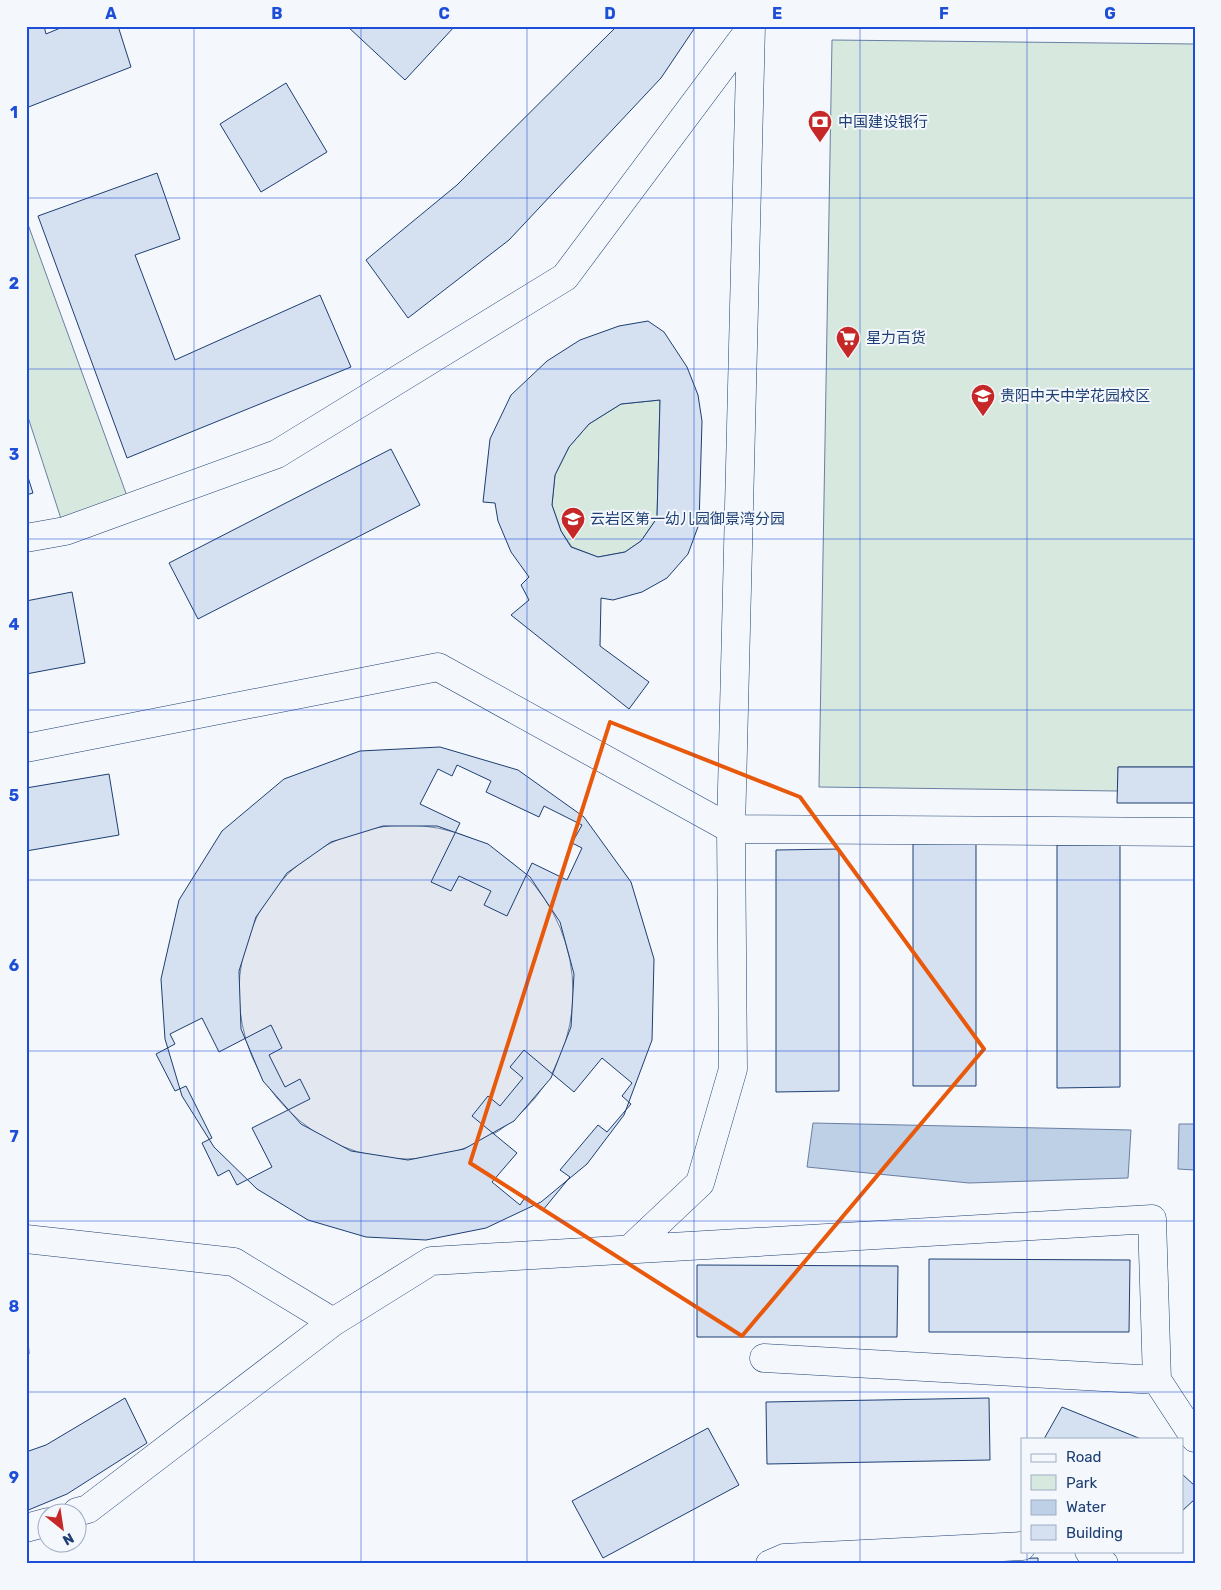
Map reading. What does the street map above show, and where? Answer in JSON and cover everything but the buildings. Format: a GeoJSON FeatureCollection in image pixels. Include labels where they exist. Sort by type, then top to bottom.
{"type":"FeatureCollection","features":[{"type":"Feature","properties":{"kind":"street"},"geometry":{"type":"LineString","coordinates":[[26,538],[65,531],[277,454],[565,277],[751,27]]}},
{"type":"Feature","properties":{"kind":"street"},"geometry":{"type":"LineString","coordinates":[[630,1249],[700,1183],[733,1069],[731,829],[751,27]]}},
{"type":"Feature","properties":{"kind":"street"},"geometry":{"type":"LineString","coordinates":[[26,748],[438,667],[731,829],[1195,832]]}},
{"type":"Feature","properties":{"kind":"street"},"geometry":{"type":"LineString","coordinates":[[88,1509],[333,1322],[431,1261],[1152,1219],[1157,1380],[1195,1438]]}},
{"type":"Feature","properties":{"kind":"street"},"geometry":{"type":"LineString","coordinates":[[26,1239],[234,1262],[333,1322]]}},
{"type":"Feature","properties":{"kind":"street"},"geometry":{"type":"LineString","coordinates":[[764,1358],[1157,1380]]}},
{"type":"Feature","properties":{"kind":"street"},"geometry":{"type":"LineString","coordinates":[[770,1564],[784,1558],[1021,1546]]}},
{"type":"Feature","properties":{"kind":"street"},"geometry":{"type":"LineString","coordinates":[[1091,1552],[1104,1564]]}},
{"type":"Feature","properties":{"kind":"highlighted area"},"geometry":{"type":"Polygon","coordinates":[[[610,722],[800,797],[984,1049],[742,1336],[470,1163],[610,722]]]}},
{"type":"Feature","properties":{"kind":"green space"},"geometry":{"type":"Polygon","coordinates":[[[923,26],[994,26],[994,27],[923,28],[923,26]]]}},
{"type":"Feature","properties":{"kind":"green space"},"geometry":{"type":"Polygon","coordinates":[[[996,26],[1195,26],[1195,27],[996,28],[996,26]]]}},
{"type":"Feature","properties":{"kind":"green space","name":"贵阳中天中学花园校区"},"geometry":{"type":"Polygon","coordinates":[[[832,40],[1195,44],[1195,767],[1118,767],[1118,791],[819,787],[832,40]]]}},
{"type":"Feature","properties":{"kind":"green space"},"geometry":{"type":"Polygon","coordinates":[[[26,219],[131,507],[65,531],[26,411],[26,219]]]}},
{"type":"Feature","properties":{"kind":"green space"},"geometry":{"type":"Polygon","coordinates":[[[660,400],[657,518],[641,541],[625,552],[598,557],[572,547],[561,531],[552,505],[555,475],[569,447],[589,424],[621,404],[660,400]]]}},
{"type":"Feature","properties":{"kind":"shaded area"},"geometry":{"type":"Polygon","coordinates":[[[406,825],[439,828],[470,838],[499,853],[524,874],[545,899],[560,928],[570,959],[573,992],[570,1025],[560,1056],[545,1085],[524,1110],[499,1131],[470,1146],[439,1156],[406,1159],[373,1156],[342,1146],[313,1131],[288,1110],[267,1085],[252,1056],[242,1025],[239,992],[242,959],[252,928],[267,899],[288,874],[313,853],[342,838],[373,828],[406,825]]]}},
{"type":"Feature","properties":{"kind":"water"},"geometry":{"type":"Polygon","coordinates":[[[813,1123],[1131,1130],[1128,1178],[969,1183],[807,1167],[813,1123]]]}},
{"type":"Feature","properties":{"kind":"water"},"geometry":{"type":"Polygon","coordinates":[[[1179,1124],[1195,1124],[1195,1170],[1178,1169],[1179,1124]]]}},
{"type":"Feature","properties":{"kind":"place","name":"中国建设银行"},"geometry":{"type":"Point","coordinates":[820,143]}},
{"type":"Feature","properties":{"kind":"place","name":"星力百货"},"geometry":{"type":"Point","coordinates":[848,359]}},
{"type":"Feature","properties":{"kind":"place","name":"贵阳中天中学花园校区"},"geometry":{"type":"Point","coordinates":[983,417]}},
{"type":"Feature","properties":{"kind":"place","name":"云岩区第一幼儿园御景湾分园"},"geometry":{"type":"Point","coordinates":[573,540]}}]}
